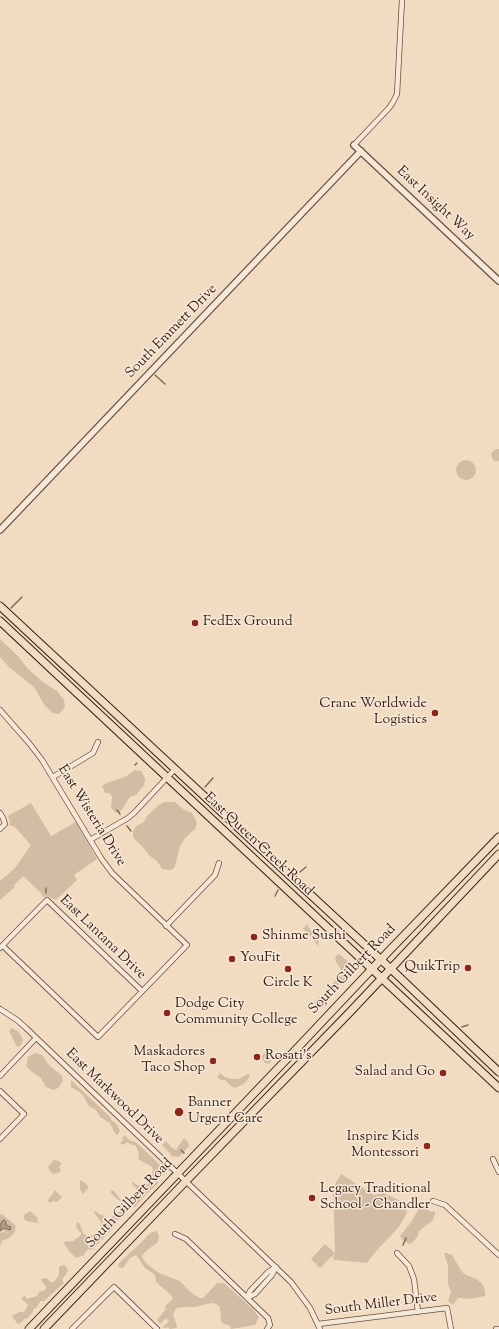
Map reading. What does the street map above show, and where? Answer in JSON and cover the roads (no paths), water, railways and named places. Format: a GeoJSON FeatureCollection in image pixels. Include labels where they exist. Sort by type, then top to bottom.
{"type":"FeatureCollection","features":[{"type":"Feature","properties":{"kind":"main road","name":"East Queen Creek Road"},"geometry":{"type":"LineString","coordinates":[[0,606],[391,969],[499,1072]]}},
{"type":"Feature","properties":{"kind":"main road","name":"East Queen Creek Road"},"geometry":{"type":"LineString","coordinates":[[0,621],[499,1088]]}},
{"type":"Feature","properties":{"kind":"main road","name":"South Gilbert Road"},"geometry":{"type":"LineString","coordinates":[[29,1329],[178,1174],[371,969],[499,837]]}},
{"type":"Feature","properties":{"kind":"main road","name":"South Gilbert Road"},"geometry":{"type":"LineString","coordinates":[[44,1329],[382,979],[499,854]]}},
{"type":"Feature","properties":{"kind":"main road"},"geometry":{"type":"LineString","coordinates":[[477,861],[485,869]]}},
{"type":"Feature","properties":{"kind":"main road"},"geometry":{"type":"LineString","coordinates":[[275,877],[283,869]]}},
{"type":"Feature","properties":{"kind":"street"},"geometry":{"type":"LineString","coordinates":[[354,145],[389,108],[394,102],[397,94],[402,0]]}},
{"type":"Feature","properties":{"kind":"street","name":"East Insight Way"},"geometry":{"type":"LineString","coordinates":[[354,145],[499,281]]}},
{"type":"Feature","properties":{"kind":"street","name":"South Emmett Drive"},"geometry":{"type":"LineString","coordinates":[[0,530],[361,151]]}},
{"type":"Feature","properties":{"kind":"street","name":"East Wisteria Drive"},"geometry":{"type":"LineString","coordinates":[[0,710],[29,742],[53,777],[101,858],[112,873],[186,945],[142,991]]}},
{"type":"Feature","properties":{"kind":"street"},"geometry":{"type":"LineString","coordinates":[[53,777],[93,753],[98,742]]}},
{"type":"Feature","properties":{"kind":"street"},"geometry":{"type":"LineString","coordinates":[[90,840],[128,818],[175,769]]}},
{"type":"Feature","properties":{"kind":"street"},"geometry":{"type":"LineString","coordinates":[[0,813],[5,824],[0,829]]}},
{"type":"Feature","properties":{"kind":"street"},"geometry":{"type":"LineString","coordinates":[[166,926],[215,875],[219,863]]}},
{"type":"Feature","properties":{"kind":"street","name":"East Lantana Drive"},"geometry":{"type":"LineString","coordinates":[[1,947],[46,900],[142,991]]}},
{"type":"Feature","properties":{"kind":"street"},"geometry":{"type":"LineString","coordinates":[[1,947],[98,1037],[142,991]]}},
{"type":"Feature","properties":{"kind":"street","name":"East Markwood Drive"},"geometry":{"type":"LineString","coordinates":[[0,1009],[17,1020],[276,1267],[304,1298],[319,1327]]}},
{"type":"Feature","properties":{"kind":"street"},"geometry":{"type":"LineString","coordinates":[[0,1076],[36,1038]]}},
{"type":"Feature","properties":{"kind":"street"},"geometry":{"type":"LineString","coordinates":[[0,1091],[24,1114],[0,1140]]}},
{"type":"Feature","properties":{"kind":"street"},"geometry":{"type":"LineString","coordinates":[[493,1159],[499,1172]]}},
{"type":"Feature","properties":{"kind":"street"},"geometry":{"type":"LineString","coordinates":[[433,1201],[445,1205],[499,1255]]}},
{"type":"Feature","properties":{"kind":"street"},"geometry":{"type":"LineString","coordinates":[[174,1234],[186,1239],[268,1318],[268,1327]]}},
{"type":"Feature","properties":{"kind":"street"},"geometry":{"type":"LineString","coordinates":[[397,1253],[409,1266],[414,1279],[418,1312]]}},
{"type":"Feature","properties":{"kind":"street"},"geometry":{"type":"LineString","coordinates":[[247,1298],[250,1291],[268,1272],[276,1267]]}},
{"type":"Feature","properties":{"kind":"street"},"geometry":{"type":"LineString","coordinates":[[72,1329],[114,1287],[157,1329]]}},
{"type":"Feature","properties":{"kind":"street","name":"South Miller Drive"},"geometry":{"type":"LineString","coordinates":[[319,1327],[447,1308],[451,1329]]}},
{"type":"Feature","properties":{"kind":"waterway"},"geometry":{"type":"LineString","coordinates":[[155,375],[165,384]]}},
{"type":"Feature","properties":{"kind":"waterway"},"geometry":{"type":"LineString","coordinates":[[11,608],[22,597]]}},
{"type":"Feature","properties":{"kind":"waterway"},"geometry":{"type":"LineString","coordinates":[[205,787],[213,778]]}},
{"type":"Feature","properties":{"kind":"waterway"},"geometry":{"type":"LineString","coordinates":[[117,810],[120,814]]}},
{"type":"Feature","properties":{"kind":"waterway"},"geometry":{"type":"LineString","coordinates":[[127,826],[131,831]]}},
{"type":"Feature","properties":{"kind":"waterway"},"geometry":{"type":"LineString","coordinates":[[300,872],[306,867]]}},
{"type":"Feature","properties":{"kind":"waterway"},"geometry":{"type":"LineString","coordinates":[[46,888],[46,893]]}},
{"type":"Feature","properties":{"kind":"waterway"},"geometry":{"type":"LineString","coordinates":[[275,896],[278,890]]}},
{"type":"Feature","properties":{"kind":"waterway"},"geometry":{"type":"LineString","coordinates":[[324,996],[326,1004]]}},
{"type":"Feature","properties":{"kind":"waterway"},"geometry":{"type":"LineString","coordinates":[[462,1027],[468,1025]]}},
{"type":"Feature","properties":{"kind":"waterway"},"geometry":{"type":"LineString","coordinates":[[181,1150],[184,1153]]}},
{"type":"Feature","properties":{"kind":"waterway"},"geometry":{"type":"LineString","coordinates":[[403,1245],[406,1238]]}},
{"type":"Feature","properties":{"kind":"place","name":"FedEx Ground"},"geometry":{"type":"Point","coordinates":[195,623]}},
{"type":"Feature","properties":{"kind":"place","name":"Crane Worldwide Logistics"},"geometry":{"type":"Point","coordinates":[435,713]}},
{"type":"Feature","properties":{"kind":"place","name":"Shinme Sushi"},"geometry":{"type":"Point","coordinates":[254,937]}},
{"type":"Feature","properties":{"kind":"place","name":"YouFit"},"geometry":{"type":"Point","coordinates":[232,959]}},
{"type":"Feature","properties":{"kind":"place","name":"QuikTrip"},"geometry":{"type":"Point","coordinates":[468,968]}},
{"type":"Feature","properties":{"kind":"place","name":"Circle K"},"geometry":{"type":"Point","coordinates":[288,969]}},
{"type":"Feature","properties":{"kind":"place","name":"Dodge City Community College"},"geometry":{"type":"Point","coordinates":[167,1013]}},
{"type":"Feature","properties":{"kind":"place","name":"Rosati's"},"geometry":{"type":"Point","coordinates":[257,1057]}},
{"type":"Feature","properties":{"kind":"place","name":"Maskadores Taco Shop"},"geometry":{"type":"Point","coordinates":[213,1061]}},
{"type":"Feature","properties":{"kind":"place","name":"Salad and Go"},"geometry":{"type":"Point","coordinates":[443,1073]}},
{"type":"Feature","properties":{"kind":"place","name":"Banner Urgent Care"},"geometry":{"type":"Point","coordinates":[179,1112]}},
{"type":"Feature","properties":{"kind":"place","name":"Inspire Kids Montessori"},"geometry":{"type":"Point","coordinates":[427,1146]}},
{"type":"Feature","properties":{"kind":"place","name":"Legacy Traditional School - Chandler"},"geometry":{"type":"Point","coordinates":[312,1198]}}]}
